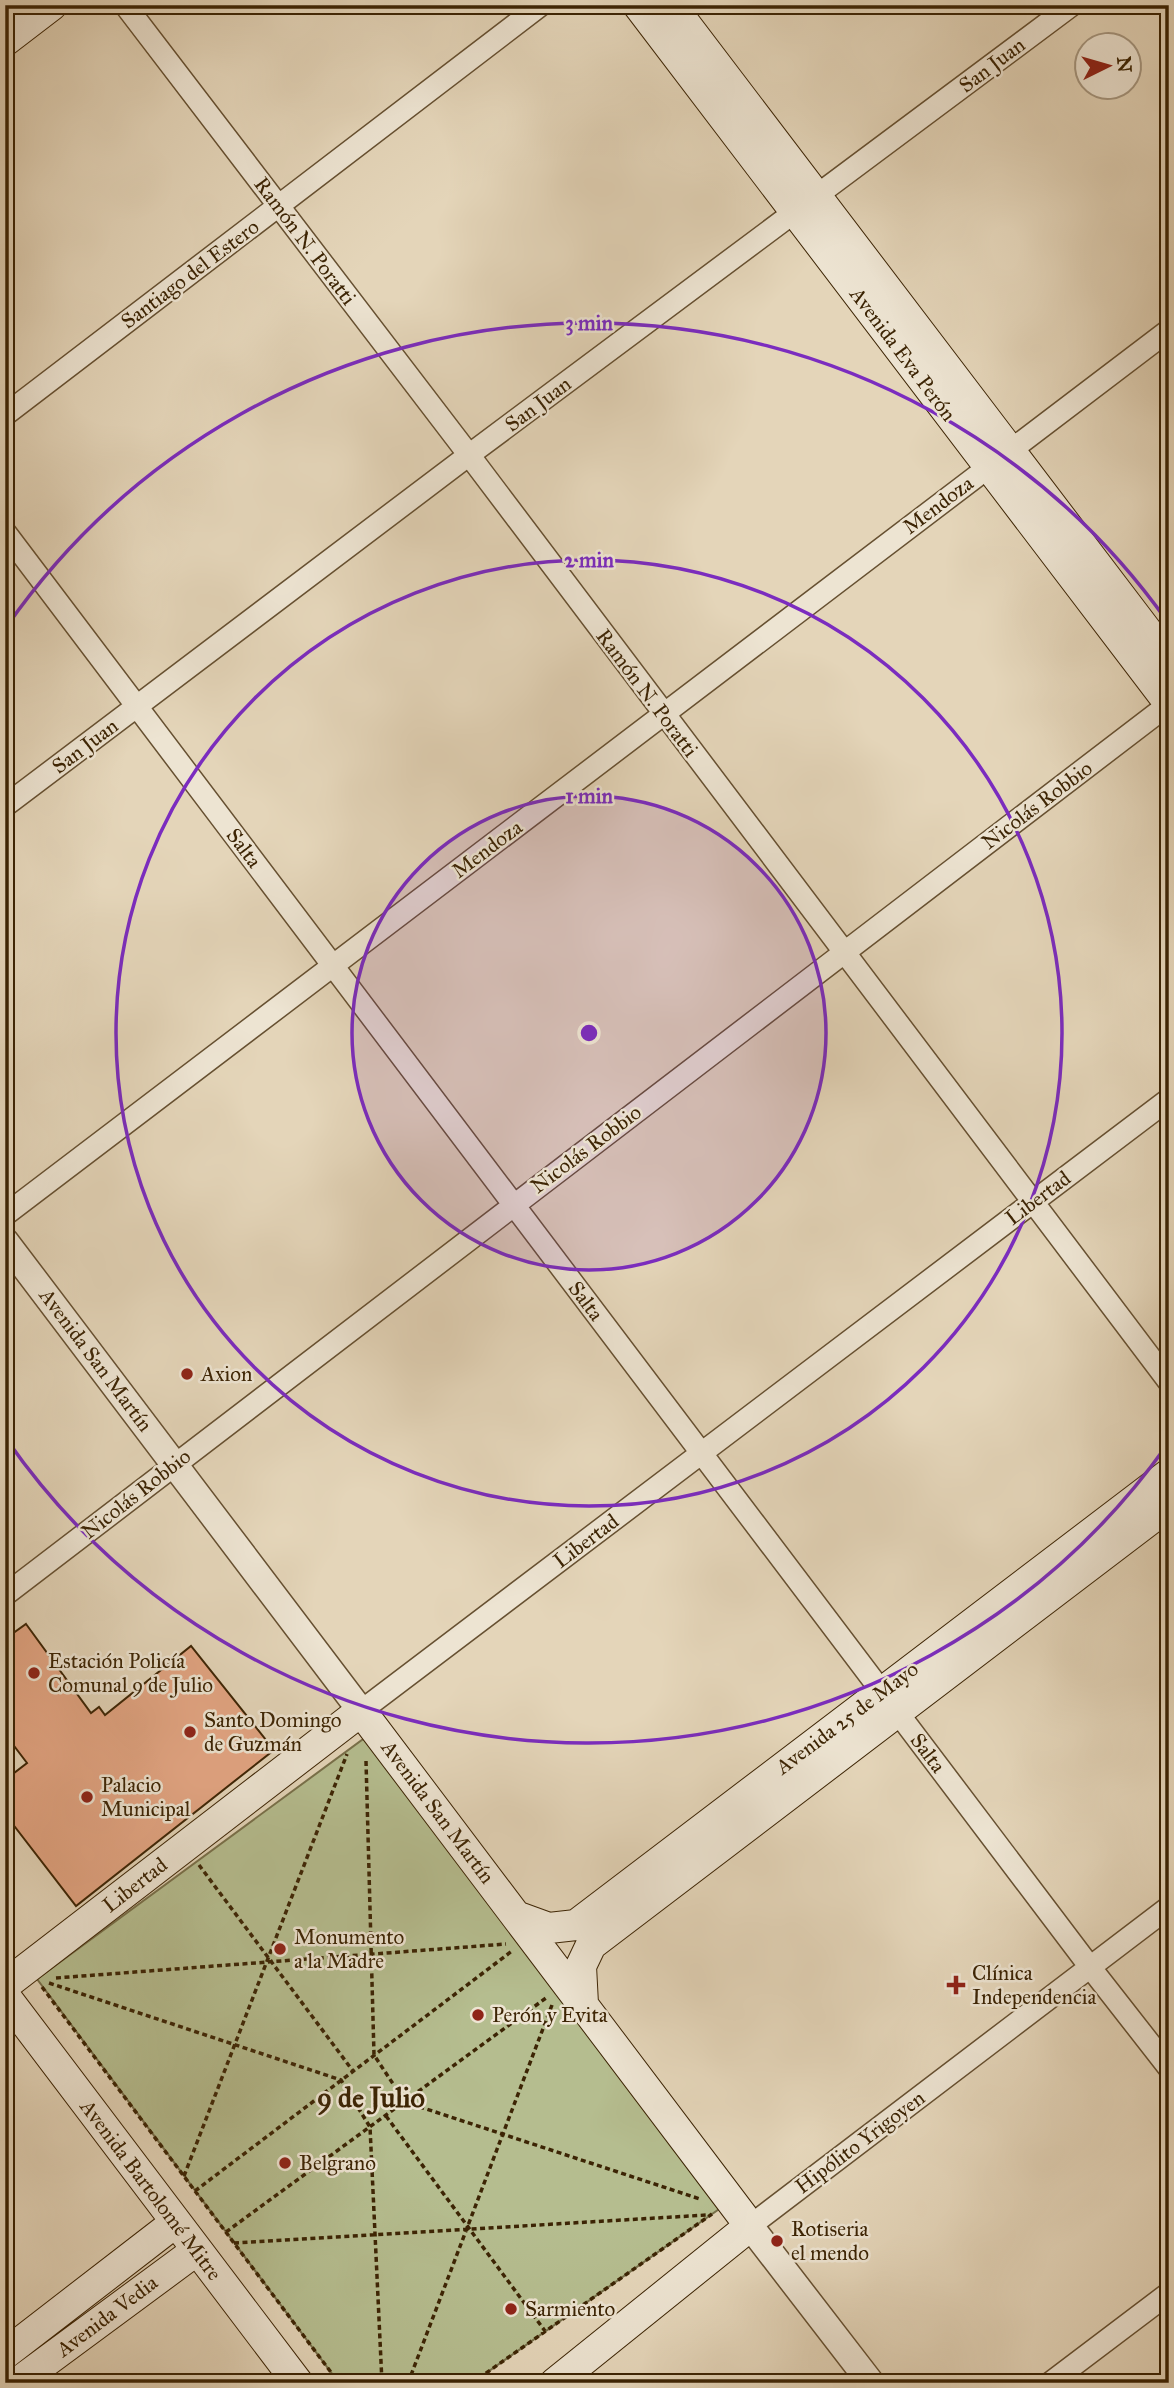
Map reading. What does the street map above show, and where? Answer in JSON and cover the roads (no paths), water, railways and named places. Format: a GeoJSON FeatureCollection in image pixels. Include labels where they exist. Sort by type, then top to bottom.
{"type":"FeatureCollection","features":[{"type":"Feature","properties":{"kind":"main road"},"geometry":{"type":"LineString","coordinates":[[5,41],[52,5]]}},
{"type":"Feature","properties":{"kind":"main road","name":"Avenida Eva Perón"},"geometry":{"type":"LineString","coordinates":[[638,5],[806,205],[999,459],[1169,704]]}},
{"type":"Feature","properties":{"kind":"main road","name":"Avenida Eva Perón"},"geometry":{"type":"LineString","coordinates":[[671,5],[806,205]]}},
{"type":"Feature","properties":{"kind":"main road","name":"Avenida Eva Perón"},"geometry":{"type":"LineString","coordinates":[[999,459],[1169,660]]}},
{"type":"Feature","properties":{"kind":"main road","name":"Avenida 25 de Mayo"},"geometry":{"type":"LineString","coordinates":[[583,2004],[581,1966],[591,1945],[1169,1474]]}},
{"type":"Feature","properties":{"kind":"main road","name":"Avenida 25 de Mayo"},"geometry":{"type":"LineString","coordinates":[[519,1929],[576,1925],[1169,1505]]}},
{"type":"Feature","properties":{"kind":"main road","name":"Avenida San Martín"},"geometry":{"type":"LineString","coordinates":[[361,1711],[519,1929],[583,2004],[750,2226]]}},
{"type":"Feature","properties":{"kind":"main road","name":"Libertad"},"geometry":{"type":"LineString","coordinates":[[5,1985],[361,1711]]}},
{"type":"Feature","properties":{"kind":"main road","name":"Avenida Bartolomé Mitre"},"geometry":{"type":"LineString","coordinates":[[5,1996],[298,2383]]}},
{"type":"Feature","properties":{"kind":"main road","name":"Avenida Vedia"},"geometry":{"type":"LineString","coordinates":[[5,2354],[176,2222]]}},
{"type":"Feature","properties":{"kind":"main road","name":"Hipólito Yrigoyen"},"geometry":{"type":"LineString","coordinates":[[555,2383],[750,2226]]}},
{"type":"Feature","properties":{"kind":"main road","name":"Avenida Vedia"},"geometry":{"type":"LineString","coordinates":[[17,2383],[197,2249]]}},
{"type":"Feature","properties":{"kind":"street","name":"Ramón N. Poratti"},"geometry":{"type":"LineString","coordinates":[[125,5],[469,455],[1169,1382]]}},
{"type":"Feature","properties":{"kind":"street","name":"Santiago del Estero"},"geometry":{"type":"LineString","coordinates":[[5,415],[541,5]]}},
{"type":"Feature","properties":{"kind":"street","name":"San Juan"},"geometry":{"type":"LineString","coordinates":[[5,806],[469,455],[1072,5]]}},
{"type":"Feature","properties":{"kind":"street","name":"Mendoza"},"geometry":{"type":"LineString","coordinates":[[5,1215],[1169,330]]}},
{"type":"Feature","properties":{"kind":"street","name":"Salta"},"geometry":{"type":"LineString","coordinates":[[5,532],[1169,2068]]}},
{"type":"Feature","properties":{"kind":"street","name":"Nicolás Robbio"},"geometry":{"type":"LineString","coordinates":[[5,1595],[1169,704]]}},
{"type":"Feature","properties":{"kind":"street","name":"Libertad"},"geometry":{"type":"LineString","coordinates":[[361,1711],[1169,1099]]}},
{"type":"Feature","properties":{"kind":"street","name":"Avenida San Martín"},"geometry":{"type":"LineString","coordinates":[[5,1241],[361,1711]]}},
{"type":"Feature","properties":{"kind":"street","name":"Hipólito Yrigoyen"},"geometry":{"type":"LineString","coordinates":[[750,2226],[1169,1907]]}},
{"type":"Feature","properties":{"kind":"street","name":"Avenida San Martín"},"geometry":{"type":"LineString","coordinates":[[750,2226],[871,2383]]}},
{"type":"Feature","properties":{"kind":"street"},"geometry":{"type":"LineString","coordinates":[[1050,2383],[1169,2293]]}},
{"type":"Feature","properties":{"kind":"place","name":"Axion"},"geometry":{"type":"Point","coordinates":[187,1374]}},
{"type":"Feature","properties":{"kind":"place","name":"Estación Policía Comunal 9 de Julio"},"geometry":{"type":"Point","coordinates":[34,1673]}},
{"type":"Feature","properties":{"kind":"place","name":"Santo Domingo de Guzmán"},"geometry":{"type":"Point","coordinates":[190,1732]}},
{"type":"Feature","properties":{"kind":"place","name":"Palacio Municipal"},"geometry":{"type":"Point","coordinates":[87,1797]}},
{"type":"Feature","properties":{"kind":"place","name":"Monumento a la Madre"},"geometry":{"type":"Point","coordinates":[280,1949]}},
{"type":"Feature","properties":{"kind":"place","name":"Clínica Independencia"},"geometry":{"type":"Point","coordinates":[956,1985]}},
{"type":"Feature","properties":{"kind":"place","name":"Perón y Evita"},"geometry":{"type":"Point","coordinates":[478,2015]}},
{"type":"Feature","properties":{"kind":"place","name":"Belgrano"},"geometry":{"type":"Point","coordinates":[285,2163]}},
{"type":"Feature","properties":{"kind":"place","name":"Rotiseria el mendo"},"geometry":{"type":"Point","coordinates":[777,2241]}},
{"type":"Feature","properties":{"kind":"place","name":"Sarmiento"},"geometry":{"type":"Point","coordinates":[511,2309]}},
{"type":"Feature","properties":{"kind":"district","name":"9 de Julio"},"geometry":{"type":"Point","coordinates":[371,2097]}}]}
